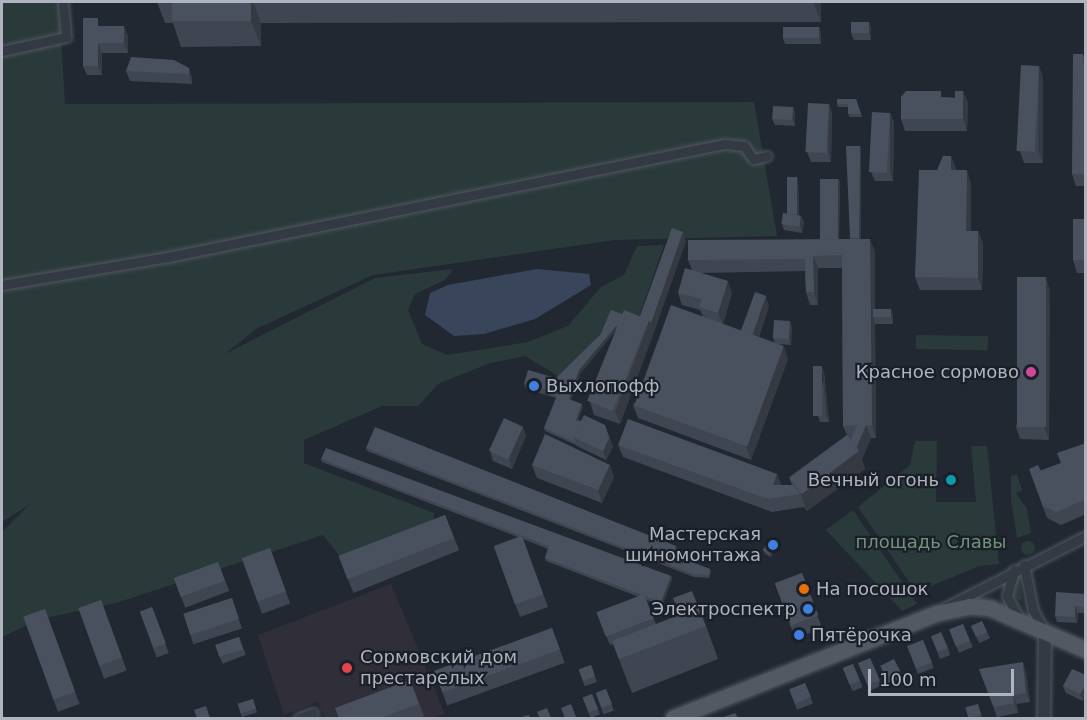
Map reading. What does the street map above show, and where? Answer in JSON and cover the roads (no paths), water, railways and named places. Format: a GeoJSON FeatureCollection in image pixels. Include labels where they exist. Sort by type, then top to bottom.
{"type":"FeatureCollection","features":[{"type":"Feature","properties":{"kind":"main road"},"geometry":{"type":"LineString","coordinates":[[673,718],[937,613],[990,608],[1086,650]]}},
{"type":"Feature","properties":{"kind":"street"},"geometry":{"type":"LineString","coordinates":[[2,51],[66,38],[63,2]]}},
{"type":"Feature","properties":{"kind":"street"},"geometry":{"type":"LineString","coordinates":[[2,285],[168,257],[724,144],[744,146],[753,159],[767,156]]}},
{"type":"Feature","properties":{"kind":"street"},"geometry":{"type":"LineString","coordinates":[[937,613],[1014,570],[1086,537]]}},
{"type":"Feature","properties":{"kind":"street"},"geometry":{"type":"LineString","coordinates":[[1024,565],[1033,610],[1045,632],[1044,718]]}},
{"type":"Feature","properties":{"kind":"street"},"geometry":{"type":"LineString","coordinates":[[1014,570],[1007,596],[1019,619]]}},
{"type":"Feature","properties":{"kind":"street"},"geometry":{"type":"LineString","coordinates":[[299,718],[313,713]]}},
{"type":"Feature","properties":{"kind":"water"},"geometry":{"type":"Polygon","coordinates":[[[537,269],[589,274],[591,285],[535,319],[484,334],[454,336],[425,315],[430,293],[448,285],[537,269]]]}},
{"type":"Feature","properties":{"kind":"place","name":"Красное сормово"},"geometry":{"type":"Point","coordinates":[1031,372]}},
{"type":"Feature","properties":{"kind":"place","name":"Выхлопофф"},"geometry":{"type":"Point","coordinates":[534,386]}},
{"type":"Feature","properties":{"kind":"place","name":"Вечный огонь"},"geometry":{"type":"Point","coordinates":[951,480]}},
{"type":"Feature","properties":{"kind":"place","name":"Мастерская шиномонтажа"},"geometry":{"type":"Point","coordinates":[773,545]}},
{"type":"Feature","properties":{"kind":"place","name":"На посошок"},"geometry":{"type":"Point","coordinates":[804,589]}},
{"type":"Feature","properties":{"kind":"place","name":"Электроспектр"},"geometry":{"type":"Point","coordinates":[808,609]}},
{"type":"Feature","properties":{"kind":"place","name":"Пятёрочка"},"geometry":{"type":"Point","coordinates":[799,635]}},
{"type":"Feature","properties":{"kind":"place","name":"Сормовский дом престарелых"},"geometry":{"type":"Point","coordinates":[347,668]}},
{"type":"Feature","properties":{"kind":"park label","name":"площадь Славы"},"geometry":{"type":"Point","coordinates":[931,542]}}]}
